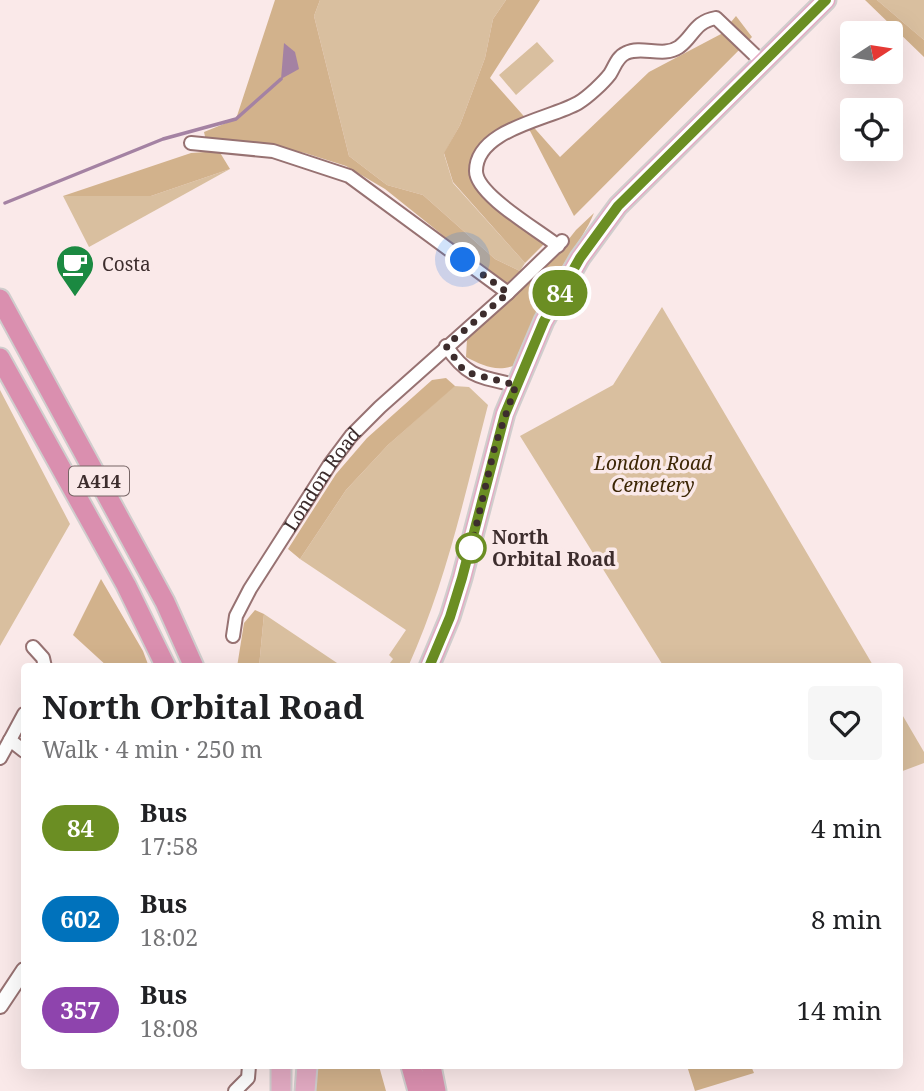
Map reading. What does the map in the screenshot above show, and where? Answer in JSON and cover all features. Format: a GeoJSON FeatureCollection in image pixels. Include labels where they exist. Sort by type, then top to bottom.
{"type":"FeatureCollection","features":[{"type":"Feature","properties":{"kind":"highway","name":"A414"},"geometry":{"type":"LineString","coordinates":[[0,299],[166,602],[192,663]]}},
{"type":"Feature","properties":{"kind":"highway","name":"A414"},"geometry":{"type":"LineString","coordinates":[[0,358],[126,584],[164,663]]}},
{"type":"Feature","properties":{"kind":"highway"},"geometry":{"type":"LineString","coordinates":[[412,1069],[418,1091]]}},
{"type":"Feature","properties":{"kind":"highway"},"geometry":{"type":"LineString","coordinates":[[432,1069],[436,1091]]}},
{"type":"Feature","properties":{"kind":"main road"},"geometry":{"type":"LineString","coordinates":[[431,663],[458,591],[495,446],[516,385],[550,310],[580,258],[618,206],[826,0]]}},
{"type":"Feature","properties":{"kind":"main road"},"geometry":{"type":"LineString","coordinates":[[281,1069],[281,1091]]}},
{"type":"Feature","properties":{"kind":"main road"},"geometry":{"type":"LineString","coordinates":[[305,1091],[307,1069]]}},
{"type":"Feature","properties":{"kind":"street","name":"London Road"},"geometry":{"type":"LineString","coordinates":[[233,636],[236,616],[250,589],[330,464],[351,436],[560,244],[489,193],[477,177],[480,156],[496,138],[579,103],[609,75],[624,54],[633,50],[657,52],[679,47],[705,20],[716,18],[762,62]]}},
{"type":"Feature","properties":{"kind":"street"},"geometry":{"type":"LineString","coordinates":[[191,143],[272,151],[349,176],[508,293]]}},
{"type":"Feature","properties":{"kind":"street"},"geometry":{"type":"LineString","coordinates":[[446,346],[469,373],[516,385]]}},
{"type":"Feature","properties":{"kind":"street"},"geometry":{"type":"LineString","coordinates":[[33,646],[43,658],[44,663]]}},
{"type":"Feature","properties":{"kind":"street"},"geometry":{"type":"LineString","coordinates":[[0,758],[21,720]]}},
{"type":"Feature","properties":{"kind":"street"},"geometry":{"type":"LineString","coordinates":[[10,740],[21,749]]}},
{"type":"Feature","properties":{"kind":"street"},"geometry":{"type":"LineString","coordinates":[[0,1006],[21,979]]}},
{"type":"Feature","properties":{"kind":"street"},"geometry":{"type":"LineString","coordinates":[[235,1091],[248,1078],[249,1069]]}},
{"type":"Feature","properties":{"kind":"green space"},"geometry":{"type":"Polygon","coordinates":[[[320,0],[506,0],[493,19],[485,58],[460,125],[444,154],[453,183],[525,263],[520,271],[495,259],[423,195],[387,185],[349,156],[314,16],[320,0]]]}},
{"type":"Feature","properties":{"kind":"green space"},"geometry":{"type":"Polygon","coordinates":[[[877,0],[924,0],[924,40],[877,0]]]}},
{"type":"Feature","properties":{"kind":"green space"},"geometry":{"type":"Polygon","coordinates":[[[537,42],[554,61],[516,95],[499,75],[537,42]]]}},
{"type":"Feature","properties":{"kind":"green space"},"geometry":{"type":"Polygon","coordinates":[[[230,169],[89,247],[63,196],[151,196],[230,169]]]}},
{"type":"Feature","properties":{"kind":"green space","name":"London Road Cemetery"},"geometry":{"type":"Polygon","coordinates":[[[662,307],[872,663],[662,663],[520,436],[613,385],[662,307]]]}},
{"type":"Feature","properties":{"kind":"green space"},"geometry":{"type":"Polygon","coordinates":[[[454,386],[469,387],[488,405],[454,538],[410,663],[390,663],[393,659],[389,655],[406,630],[300,559],[346,490],[388,445],[454,386]]]}},
{"type":"Feature","properties":{"kind":"green space"},"geometry":{"type":"Polygon","coordinates":[[[0,390],[70,524],[0,646],[0,390]]]}},
{"type":"Feature","properties":{"kind":"green space"},"geometry":{"type":"Polygon","coordinates":[[[264,614],[337,663],[259,663],[264,614]]]}},
{"type":"Feature","properties":{"kind":"green space"},"geometry":{"type":"Polygon","coordinates":[[[903,716],[924,752],[924,763],[903,771],[903,716]]]}},
{"type":"Feature","properties":{"kind":"shaded area"},"geometry":{"type":"Polygon","coordinates":[[[275,0],[320,0],[314,16],[349,156],[387,185],[423,195],[495,259],[520,271],[505,285],[385,189],[346,166],[305,153],[240,142],[206,141],[204,132],[236,119],[275,0]]]}},
{"type":"Feature","properties":{"kind":"shaded area"},"geometry":{"type":"Polygon","coordinates":[[[506,0],[540,0],[490,78],[560,157],[649,72],[721,34],[736,16],[752,37],[574,216],[530,131],[518,121],[489,136],[475,152],[471,167],[475,182],[500,209],[546,242],[525,263],[453,182],[444,153],[460,125],[485,58],[493,19],[506,0]]]}},
{"type":"Feature","properties":{"kind":"shaded area"},"geometry":{"type":"Polygon","coordinates":[[[865,0],[877,0],[902,21],[887,21],[865,0]]]}},
{"type":"Feature","properties":{"kind":"shaded area"},"geometry":{"type":"Polygon","coordinates":[[[903,22],[924,40],[924,57],[903,37],[903,22]]]}},
{"type":"Feature","properties":{"kind":"shaded area"},"geometry":{"type":"Polygon","coordinates":[[[284,43],[295,52],[299,69],[281,79],[284,43]]]}},
{"type":"Feature","properties":{"kind":"shaded area"},"geometry":{"type":"Polygon","coordinates":[[[219,151],[230,169],[151,196],[63,196],[191,153],[219,151]]]}},
{"type":"Feature","properties":{"kind":"shaded area"},"geometry":{"type":"Polygon","coordinates":[[[594,213],[558,273],[528,330],[513,366],[494,368],[466,357],[467,339],[549,264],[576,230],[594,213]]]}},
{"type":"Feature","properties":{"kind":"shaded area"},"geometry":{"type":"Polygon","coordinates":[[[446,378],[455,386],[388,445],[346,490],[300,559],[288,549],[336,474],[367,438],[432,380],[446,378]]]}},
{"type":"Feature","properties":{"kind":"shaded area"},"geometry":{"type":"Polygon","coordinates":[[[101,579],[148,663],[104,663],[73,635],[101,579]]]}},
{"type":"Feature","properties":{"kind":"shaded area"},"geometry":{"type":"Polygon","coordinates":[[[255,610],[264,614],[259,663],[238,663],[244,623],[255,610]]]}},
{"type":"Feature","properties":{"kind":"shaded area"},"geometry":{"type":"Polygon","coordinates":[[[318,1069],[380,1069],[386,1091],[314,1091],[318,1069]]]}},
{"type":"Feature","properties":{"kind":"shaded area"},"geometry":{"type":"Polygon","coordinates":[[[688,1069],[752,1069],[754,1073],[695,1091],[688,1069]]]}},
{"type":"Feature","properties":{"kind":"waterway"},"geometry":{"type":"LineString","coordinates":[[5,203],[163,139],[236,119],[281,79]]}},
{"type":"Feature","properties":{"kind":"bus line","name":"84"},"geometry":{"type":"LineString","coordinates":[[431,663],[450,617],[472,545],[505,414],[544,321],[580,258],[618,206],[826,0]]}},
{"type":"Feature","properties":{"kind":"place","name":"Costa"},"geometry":{"type":"Point","coordinates":[75,298]}},
{"type":"Feature","properties":{"kind":"place","name":"North Orbital Road"},"geometry":{"type":"Point","coordinates":[471,548]}},
{"type":"Feature","properties":{"kind":"route"},"geometry":{"type":"LineString","coordinates":[[463,260],[508,293],[446,346],[469,373],[516,385],[495,446],[471,548]]}}]}
